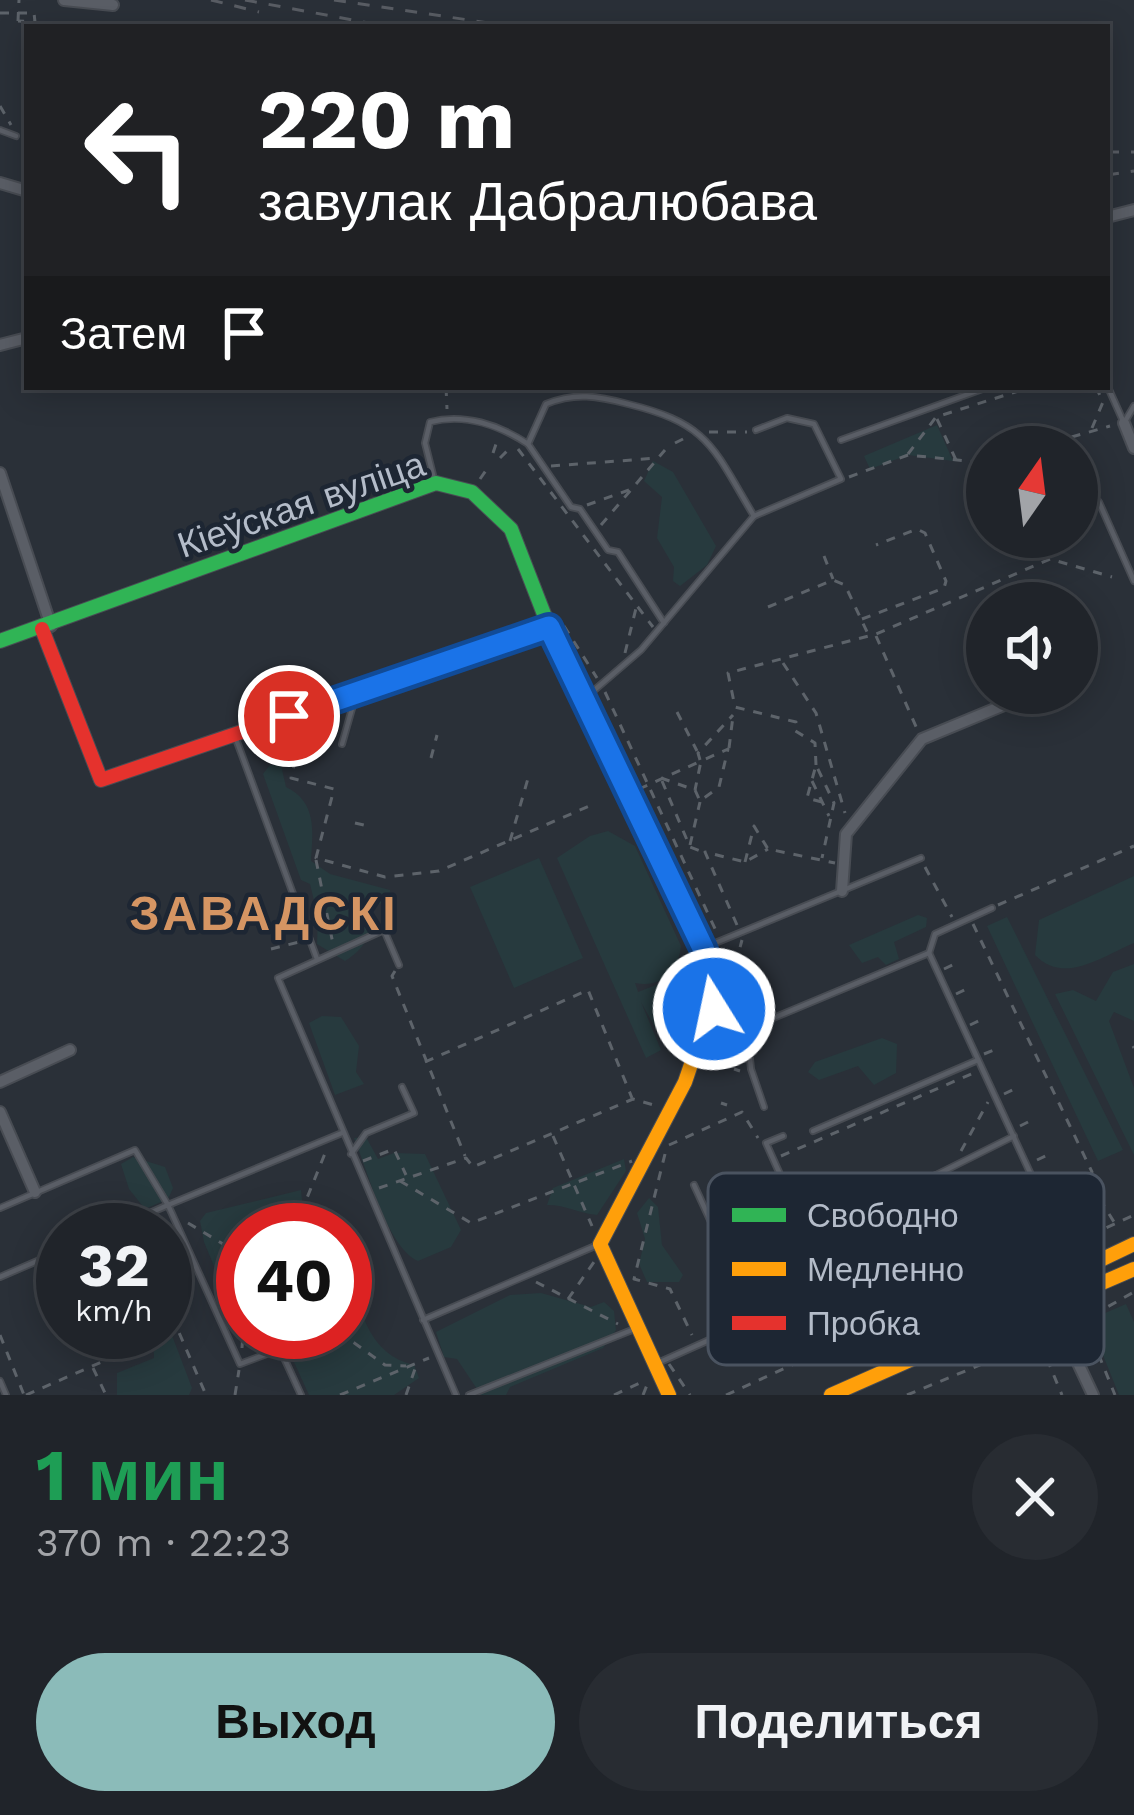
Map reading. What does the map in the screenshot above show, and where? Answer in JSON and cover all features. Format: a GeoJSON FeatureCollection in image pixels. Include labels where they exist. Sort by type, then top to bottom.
{"type":"FeatureCollection","features":[{"type":"Feature","properties":{"kind":"street"},"geometry":{"type":"LineString","coordinates":[[64,0],[112,5]]}},
{"type":"Feature","properties":{"kind":"street"},"geometry":{"type":"LineString","coordinates":[[1124,423],[1134,448]]}},
{"type":"Feature","properties":{"kind":"street"},"geometry":{"type":"LineString","coordinates":[[0,473],[101,780],[549,627]]}},
{"type":"Feature","properties":{"kind":"street","name":"Кіеўская вуліца"},"geometry":{"type":"LineString","coordinates":[[0,641],[436,483],[472,492],[511,529],[549,627],[703,948],[718,985],[714,1009]]}},
{"type":"Feature","properties":{"kind":"street"},"geometry":{"type":"LineString","coordinates":[[842,891],[846,833],[922,740],[983,714]]}},
{"type":"Feature","properties":{"kind":"street"},"geometry":{"type":"LineString","coordinates":[[668,1395],[660,1362],[631,1327],[600,1244],[714,1009]]}},
{"type":"Feature","properties":{"kind":"street"},"geometry":{"type":"LineString","coordinates":[[0,1082],[70,1050]]}},
{"type":"Feature","properties":{"kind":"street"},"geometry":{"type":"LineString","coordinates":[[0,1112],[35,1192]]}},
{"type":"Feature","properties":{"kind":"street"},"geometry":{"type":"LineString","coordinates":[[1104,1258],[1134,1244]]}},
{"type":"Feature","properties":{"kind":"street"},"geometry":{"type":"LineString","coordinates":[[1104,1282],[1134,1269]]}},
{"type":"Feature","properties":{"kind":"street"},"geometry":{"type":"LineString","coordinates":[[831,1395],[901,1365]]}},
{"type":"Feature","properties":{"kind":"street"},"geometry":{"type":"LineString","coordinates":[[1079,1365],[1093,1395]]}},
{"type":"Feature","properties":{"kind":"lane"},"geometry":{"type":"LineString","coordinates":[[0,130],[16,136]]}},
{"type":"Feature","properties":{"kind":"lane"},"geometry":{"type":"LineString","coordinates":[[841,440],[980,390]]}},
{"type":"Feature","properties":{"kind":"lane"},"geometry":{"type":"LineString","coordinates":[[1109,390],[1124,423]]}},
{"type":"Feature","properties":{"kind":"lane"},"geometry":{"type":"LineString","coordinates":[[528,444],[546,404],[590,394],[674,415],[695,432],[754,516]]}},
{"type":"Feature","properties":{"kind":"lane"},"geometry":{"type":"LineString","coordinates":[[1124,423],[1134,406]]}},
{"type":"Feature","properties":{"kind":"lane"},"geometry":{"type":"LineString","coordinates":[[436,483],[424,443],[430,422],[447,418],[501,428],[528,444],[571,507],[580,509],[608,550],[618,552],[664,623]]}},
{"type":"Feature","properties":{"kind":"lane"},"geometry":{"type":"LineString","coordinates":[[584,699],[656,632],[754,516],[842,479],[814,424],[787,418],[756,430]]}},
{"type":"Feature","properties":{"kind":"lane"},"geometry":{"type":"LineString","coordinates":[[1099,502],[1134,580]]}},
{"type":"Feature","properties":{"kind":"lane"},"geometry":{"type":"LineString","coordinates":[[342,744],[356,693]]}},
{"type":"Feature","properties":{"kind":"lane"},"geometry":{"type":"LineString","coordinates":[[235,735],[317,958]]}},
{"type":"Feature","properties":{"kind":"lane"},"geometry":{"type":"LineString","coordinates":[[703,948],[921,858]]}},
{"type":"Feature","properties":{"kind":"lane"},"geometry":{"type":"LineString","coordinates":[[992,908],[935,934],[932,953],[1033,1173]]}},
{"type":"Feature","properties":{"kind":"lane"},"geometry":{"type":"LineString","coordinates":[[398,965],[384,930],[278,978],[456,1395]]}},
{"type":"Feature","properties":{"kind":"lane"},"geometry":{"type":"LineString","coordinates":[[747,1029],[932,953]]}},
{"type":"Feature","properties":{"kind":"lane"},"geometry":{"type":"LineString","coordinates":[[714,1009],[747,1029]]}},
{"type":"Feature","properties":{"kind":"lane"},"geometry":{"type":"LineString","coordinates":[[747,1029],[751,1070],[764,1107]]}},
{"type":"Feature","properties":{"kind":"lane"},"geometry":{"type":"LineString","coordinates":[[813,1131],[981,1057]]}},
{"type":"Feature","properties":{"kind":"lane"},"geometry":{"type":"LineString","coordinates":[[351,1154],[366,1133],[414,1114],[402,1088]]}},
{"type":"Feature","properties":{"kind":"lane"},"geometry":{"type":"LineString","coordinates":[[173,1203],[342,1133]]}},
{"type":"Feature","properties":{"kind":"lane"},"geometry":{"type":"LineString","coordinates":[[779,1173],[766,1143],[783,1136]]}},
{"type":"Feature","properties":{"kind":"lane"},"geometry":{"type":"LineString","coordinates":[[940,1173],[1014,1136]]}},
{"type":"Feature","properties":{"kind":"lane"},"geometry":{"type":"LineString","coordinates":[[0,1208],[135,1150],[167,1203]]}},
{"type":"Feature","properties":{"kind":"lane"},"geometry":{"type":"LineString","coordinates":[[694,1185],[708,1215]]}},
{"type":"Feature","properties":{"kind":"lane"},"geometry":{"type":"LineString","coordinates":[[422,1320],[600,1244]]}},
{"type":"Feature","properties":{"kind":"lane"},"geometry":{"type":"LineString","coordinates":[[192,1254],[240,1364],[280,1349],[301,1395]]}},
{"type":"Feature","properties":{"kind":"lane"},"geometry":{"type":"LineString","coordinates":[[0,1277],[36,1262]]}},
{"type":"Feature","properties":{"kind":"lane"},"geometry":{"type":"LineString","coordinates":[[469,1395],[631,1327]]}},
{"type":"Feature","properties":{"kind":"lane"},"geometry":{"type":"LineString","coordinates":[[660,1362],[708,1340]]}},
{"type":"Feature","properties":{"kind":"lane"},"geometry":{"type":"LineString","coordinates":[[890,1365],[892,1369]]}},
{"type":"Feature","properties":{"kind":"lane"},"geometry":{"type":"LineString","coordinates":[[0,1381],[6,1395]]}},
{"type":"Feature","properties":{"kind":"path"},"geometry":{"type":"LineString","coordinates":[[0,13],[34,13],[35,22],[18,21],[19,0]]}},
{"type":"Feature","properties":{"kind":"path"},"geometry":{"type":"LineString","coordinates":[[446,390],[447,418]]}},
{"type":"Feature","properties":{"kind":"path"},"geometry":{"type":"LineString","coordinates":[[908,455],[936,417],[1022,390]]}},
{"type":"Feature","properties":{"kind":"path"},"geometry":{"type":"LineString","coordinates":[[1093,426],[1103,402],[1097,390]]}},
{"type":"Feature","properties":{"kind":"path"},"geometry":{"type":"LineString","coordinates":[[936,417],[956,461]]}},
{"type":"Feature","properties":{"kind":"path"},"geometry":{"type":"LineString","coordinates":[[1098,429],[1124,423]]}},
{"type":"Feature","properties":{"kind":"path"},"geometry":{"type":"LineString","coordinates":[[682,426],[695,432],[732,435],[756,430]]}},
{"type":"Feature","properties":{"kind":"path"},"geometry":{"type":"LineString","coordinates":[[482,431],[514,444],[656,632]]}},
{"type":"Feature","properties":{"kind":"path"},"geometry":{"type":"LineString","coordinates":[[493,453],[499,435]]}},
{"type":"Feature","properties":{"kind":"path"},"geometry":{"type":"LineString","coordinates":[[500,458],[514,444]]}},
{"type":"Feature","properties":{"kind":"path"},"geometry":{"type":"LineString","coordinates":[[587,540],[665,450]]}},
{"type":"Feature","properties":{"kind":"path"},"geometry":{"type":"LineString","coordinates":[[842,479],[908,455],[966,462]]}},
{"type":"Feature","properties":{"kind":"path"},"geometry":{"type":"LineString","coordinates":[[531,469],[658,458]]}},
{"type":"Feature","properties":{"kind":"path"},"geometry":{"type":"LineString","coordinates":[[580,509],[631,490]]}},
{"type":"Feature","properties":{"kind":"path"},"geometry":{"type":"LineString","coordinates":[[862,620],[944,588],[946,581],[925,533],[917,529],[877,545]]}},
{"type":"Feature","properties":{"kind":"path"},"geometry":{"type":"LineString","coordinates":[[824,556],[833,580]]}},
{"type":"Feature","properties":{"kind":"path"},"geometry":{"type":"LineString","coordinates":[[700,801],[719,787],[728,749],[735,707],[728,674],[872,635],[1050,559],[1112,577]]}},
{"type":"Feature","properties":{"kind":"path"},"geometry":{"type":"LineString","coordinates":[[767,607],[833,580],[845,585],[922,740]]}},
{"type":"Feature","properties":{"kind":"path"},"geometry":{"type":"LineString","coordinates":[[622,667],[637,604]]}},
{"type":"Feature","properties":{"kind":"path"},"geometry":{"type":"LineString","coordinates":[[781,661],[816,713],[845,806],[846,833]]}},
{"type":"Feature","properties":{"kind":"path"},"geometry":{"type":"LineString","coordinates":[[601,684],[734,974]]}},
{"type":"Feature","properties":{"kind":"path"},"geometry":{"type":"LineString","coordinates":[[735,707],[796,722],[794,730],[815,743],[816,765],[807,798],[822,802]]}},
{"type":"Feature","properties":{"kind":"path"},"geometry":{"type":"LineString","coordinates":[[677,712],[701,761],[695,790],[700,801],[690,847]]}},
{"type":"Feature","properties":{"kind":"path"},"geometry":{"type":"LineString","coordinates":[[698,753],[733,715]]}},
{"type":"Feature","properties":{"kind":"path"},"geometry":{"type":"LineString","coordinates":[[289,716],[300,740],[291,778],[344,792]]}},
{"type":"Feature","properties":{"kind":"path"},"geometry":{"type":"LineString","coordinates":[[431,758],[437,735]]}},
{"type":"Feature","properties":{"kind":"path"},"geometry":{"type":"LineString","coordinates":[[628,794],[728,749]]}},
{"type":"Feature","properties":{"kind":"path"},"geometry":{"type":"LineString","coordinates":[[816,765],[834,803],[822,860]]}},
{"type":"Feature","properties":{"kind":"path"},"geometry":{"type":"LineString","coordinates":[[509,843],[529,775]]}},
{"type":"Feature","properties":{"kind":"path"},"geometry":{"type":"LineString","coordinates":[[661,778],[695,790]]}},
{"type":"Feature","properties":{"kind":"path"},"geometry":{"type":"LineString","coordinates":[[661,778],[690,847],[745,862],[768,850],[844,864]]}},
{"type":"Feature","properties":{"kind":"path"},"geometry":{"type":"LineString","coordinates":[[812,780],[830,819]]}},
{"type":"Feature","properties":{"kind":"path"},"geometry":{"type":"LineString","coordinates":[[330,953],[334,938],[316,858],[334,789]]}},
{"type":"Feature","properties":{"kind":"path"},"geometry":{"type":"LineString","coordinates":[[316,858],[385,877],[439,872],[594,804]]}},
{"type":"Feature","properties":{"kind":"path"},"geometry":{"type":"LineString","coordinates":[[327,815],[337,818]]}},
{"type":"Feature","properties":{"kind":"path"},"geometry":{"type":"LineString","coordinates":[[355,823],[372,827]]}},
{"type":"Feature","properties":{"kind":"path"},"geometry":{"type":"LineString","coordinates":[[745,862],[754,826],[768,850]]}},
{"type":"Feature","properties":{"kind":"path"},"geometry":{"type":"LineString","coordinates":[[992,908],[1134,846]]}},
{"type":"Feature","properties":{"kind":"path"},"geometry":{"type":"LineString","coordinates":[[705,852],[722,900]]}},
{"type":"Feature","properties":{"kind":"path"},"geometry":{"type":"LineString","coordinates":[[921,858],[956,926],[971,920],[1092,1173]]}},
{"type":"Feature","properties":{"kind":"path"},"geometry":{"type":"LineString","coordinates":[[271,949],[302,941],[313,945]]}},
{"type":"Feature","properties":{"kind":"path"},"geometry":{"type":"LineString","coordinates":[[932,953],[969,1025],[981,1057],[989,1103],[951,1167]]}},
{"type":"Feature","properties":{"kind":"path"},"geometry":{"type":"LineString","coordinates":[[943,969],[959,962]]}},
{"type":"Feature","properties":{"kind":"path"},"geometry":{"type":"LineString","coordinates":[[398,965],[392,976],[473,1167],[633,1100],[659,1106]]}},
{"type":"Feature","properties":{"kind":"path"},"geometry":{"type":"LineString","coordinates":[[955,994],[970,988]]}},
{"type":"Feature","properties":{"kind":"path"},"geometry":{"type":"LineString","coordinates":[[425,1062],[588,990],[633,1100]]}},
{"type":"Feature","properties":{"kind":"path"},"geometry":{"type":"LineString","coordinates":[[969,1025],[985,1018]]}},
{"type":"Feature","properties":{"kind":"path"},"geometry":{"type":"LineString","coordinates":[[981,1057],[999,1048]]}},
{"type":"Feature","properties":{"kind":"path"},"geometry":{"type":"LineString","coordinates":[[773,1160],[982,1069]]}},
{"type":"Feature","properties":{"kind":"path"},"geometry":{"type":"LineString","coordinates":[[982,1069],[1009,1111]]}},
{"type":"Feature","properties":{"kind":"path"},"geometry":{"type":"LineString","coordinates":[[1001,1095],[1018,1088]]}},
{"type":"Feature","properties":{"kind":"path"},"geometry":{"type":"LineString","coordinates":[[934,1090],[939,1100]]}},
{"type":"Feature","properties":{"kind":"path"},"geometry":{"type":"LineString","coordinates":[[893,1108],[898,1118]]}},
{"type":"Feature","properties":{"kind":"path"},"geometry":{"type":"LineString","coordinates":[[697,1345],[670,1289],[634,1279],[653,1187],[669,1144],[702,1127],[742,1112],[757,1136]]}},
{"type":"Feature","properties":{"kind":"path"},"geometry":{"type":"LineString","coordinates":[[1016,1127],[1034,1119]]}},
{"type":"Feature","properties":{"kind":"path"},"geometry":{"type":"LineString","coordinates":[[856,1125],[860,1135]]}},
{"type":"Feature","properties":{"kind":"path"},"geometry":{"type":"LineString","coordinates":[[552,1134],[596,1235],[607,1216]]}},
{"type":"Feature","properties":{"kind":"path"},"geometry":{"type":"LineString","coordinates":[[653,1158],[663,1137]]}},
{"type":"Feature","properties":{"kind":"path"},"geometry":{"type":"LineString","coordinates":[[305,1203],[331,1138]]}},
{"type":"Feature","properties":{"kind":"path"},"geometry":{"type":"LineString","coordinates":[[818,1141],[822,1151]]}},
{"type":"Feature","properties":{"kind":"path"},"geometry":{"type":"LineString","coordinates":[[752,1147],[760,1142]]}},
{"type":"Feature","properties":{"kind":"path"},"geometry":{"type":"LineString","coordinates":[[355,1165],[394,1149],[407,1177]]}},
{"type":"Feature","properties":{"kind":"path"},"geometry":{"type":"LineString","coordinates":[[1036,1173],[1032,1162],[1052,1154]]}},
{"type":"Feature","properties":{"kind":"path"},"geometry":{"type":"LineString","coordinates":[[367,1193],[466,1158]]}},
{"type":"Feature","properties":{"kind":"path"},"geometry":{"type":"LineString","coordinates":[[399,1180],[471,1223],[576,1187],[639,1158],[628,1177]]}},
{"type":"Feature","properties":{"kind":"path"},"geometry":{"type":"LineString","coordinates":[[1104,1205],[1115,1223]]}},
{"type":"Feature","properties":{"kind":"path"},"geometry":{"type":"LineString","coordinates":[[1104,1229],[1134,1216]]}},
{"type":"Feature","properties":{"kind":"path"},"geometry":{"type":"LineString","coordinates":[[567,1300],[595,1261]]}},
{"type":"Feature","properties":{"kind":"path"},"geometry":{"type":"LineString","coordinates":[[622,1272],[628,1285]]}},
{"type":"Feature","properties":{"kind":"path"},"geometry":{"type":"LineString","coordinates":[[525,1276],[631,1327]]}},
{"type":"Feature","properties":{"kind":"path"},"geometry":{"type":"LineString","coordinates":[[1104,1307],[1134,1292]]}},
{"type":"Feature","properties":{"kind":"path"},"geometry":{"type":"LineString","coordinates":[[0,1335],[25,1395],[108,1359]]}},
{"type":"Feature","properties":{"kind":"path"},"geometry":{"type":"LineString","coordinates":[[372,1355],[385,1364],[408,1366]]}},
{"type":"Feature","properties":{"kind":"path"},"geometry":{"type":"LineString","coordinates":[[340,1395],[436,1355]]}},
{"type":"Feature","properties":{"kind":"path"},"geometry":{"type":"LineString","coordinates":[[190,1359],[206,1395]]}},
{"type":"Feature","properties":{"kind":"path"},"geometry":{"type":"LineString","coordinates":[[660,1362],[690,1395]]}},
{"type":"Feature","properties":{"kind":"path"},"geometry":{"type":"LineString","coordinates":[[406,1395],[417,1363]]}},
{"type":"Feature","properties":{"kind":"path"},"geometry":{"type":"LineString","coordinates":[[235,1395],[240,1364]]}},
{"type":"Feature","properties":{"kind":"path"},"geometry":{"type":"LineString","coordinates":[[726,1395],[793,1365]]}},
{"type":"Feature","properties":{"kind":"path"},"geometry":{"type":"LineString","coordinates":[[907,1395],[980,1365]]}},
{"type":"Feature","properties":{"kind":"path"},"geometry":{"type":"LineString","coordinates":[[1049,1365],[1062,1395]]}},
{"type":"Feature","properties":{"kind":"path"},"geometry":{"type":"LineString","coordinates":[[1103,1365],[1115,1395]]}},
{"type":"Feature","properties":{"kind":"path"},"geometry":{"type":"LineString","coordinates":[[92,1366],[106,1395]]}},
{"type":"Feature","properties":{"kind":"green space"},"geometry":{"type":"Polygon","coordinates":[[[937,425],[953,461],[908,455],[870,469],[864,456],[937,425]]]}},
{"type":"Feature","properties":{"kind":"green space"},"geometry":{"type":"Polygon","coordinates":[[[653,461],[673,472],[716,546],[707,565],[680,586],[673,581],[674,567],[657,538],[662,497],[644,481],[653,461]]]}},
{"type":"Feature","properties":{"kind":"green space"},"geometry":{"type":"Polygon","coordinates":[[[270,765],[281,765],[286,787],[308,809],[311,861],[330,874],[390,890],[391,899],[370,908],[366,939],[345,961],[317,944],[318,917],[310,884],[301,880],[263,774],[270,765]]]}},
{"type":"Feature","properties":{"kind":"green space"},"geometry":{"type":"Polygon","coordinates":[[[608,831],[635,846],[681,946],[667,976],[653,983],[635,983],[638,992],[679,976],[693,1013],[656,1029],[641,1002],[661,1050],[646,1058],[557,858],[590,836],[608,831]]]}},
{"type":"Feature","properties":{"kind":"green space"},"geometry":{"type":"Polygon","coordinates":[[[539,858],[583,958],[514,988],[470,887],[539,858]]]}},
{"type":"Feature","properties":{"kind":"green space"},"geometry":{"type":"Polygon","coordinates":[[[1134,876],[1134,943],[1070,968],[1046,964],[1035,955],[1039,920],[1134,876]]]}},
{"type":"Feature","properties":{"kind":"green space"},"geometry":{"type":"Polygon","coordinates":[[[918,915],[927,918],[926,927],[894,942],[899,959],[886,965],[878,957],[862,963],[849,945],[918,915]]]}},
{"type":"Feature","properties":{"kind":"green space"},"geometry":{"type":"Polygon","coordinates":[[[1007,917],[1123,1150],[1098,1161],[987,926],[1007,917]]]}},
{"type":"Feature","properties":{"kind":"green space"},"geometry":{"type":"Polygon","coordinates":[[[1134,964],[1134,1021],[1114,1012],[1109,1021],[1134,1088],[1134,1155],[1055,994],[1073,990],[1096,1001],[1113,972],[1134,964]]]}},
{"type":"Feature","properties":{"kind":"green space"},"geometry":{"type":"Polygon","coordinates":[[[322,1016],[341,1017],[359,1046],[356,1072],[364,1084],[335,1095],[309,1023],[322,1016]]]}},
{"type":"Feature","properties":{"kind":"green space"},"geometry":{"type":"Polygon","coordinates":[[[882,1038],[897,1044],[896,1073],[874,1085],[858,1066],[819,1080],[808,1072],[815,1062],[882,1038]]]}},
{"type":"Feature","properties":{"kind":"green space"},"geometry":{"type":"Polygon","coordinates":[[[366,1137],[378,1159],[394,1153],[425,1154],[461,1230],[451,1247],[418,1261],[397,1241],[354,1138],[366,1137]]]}},
{"type":"Feature","properties":{"kind":"green space"},"geometry":{"type":"Polygon","coordinates":[[[133,1157],[165,1167],[173,1188],[168,1199],[140,1203],[129,1189],[121,1164],[133,1157]]]}},
{"type":"Feature","properties":{"kind":"green space"},"geometry":{"type":"Polygon","coordinates":[[[624,1159],[626,1171],[597,1215],[547,1205],[553,1188],[624,1159]]]}},
{"type":"Feature","properties":{"kind":"green space"},"geometry":{"type":"Polygon","coordinates":[[[301,1190],[302,1203],[247,1203],[301,1190]]]}},
{"type":"Feature","properties":{"kind":"green space"},"geometry":{"type":"Polygon","coordinates":[[[649,1198],[658,1207],[662,1245],[683,1275],[679,1282],[647,1282],[639,1264],[645,1239],[637,1213],[649,1198]]]}},
{"type":"Feature","properties":{"kind":"green space"},"geometry":{"type":"Polygon","coordinates":[[[216,1211],[216,1271],[200,1221],[216,1211]]]}},
{"type":"Feature","properties":{"kind":"green space"},"geometry":{"type":"Polygon","coordinates":[[[541,1293],[591,1307],[604,1302],[614,1311],[616,1330],[603,1348],[510,1387],[506,1395],[481,1395],[457,1359],[444,1357],[436,1332],[510,1295],[541,1293]]]}},
{"type":"Feature","properties":{"kind":"green space"},"geometry":{"type":"Polygon","coordinates":[[[1126,1304],[1134,1322],[1134,1395],[1119,1395],[1104,1358],[1104,1314],[1126,1304]]]}},
{"type":"Feature","properties":{"kind":"green space"},"geometry":{"type":"Polygon","coordinates":[[[372,1334],[384,1350],[414,1365],[419,1378],[394,1395],[309,1395],[293,1359],[372,1359],[372,1334]]]}},
{"type":"Feature","properties":{"kind":"green space"},"geometry":{"type":"Polygon","coordinates":[[[152,1359],[181,1359],[192,1388],[189,1395],[117,1395],[117,1373],[152,1359]]]}},
{"type":"Feature","properties":{"kind":"railway"},"geometry":{"type":"LineString","coordinates":[[211,0],[259,12]]}},
{"type":"Feature","properties":{"kind":"railway"},"geometry":{"type":"LineString","coordinates":[[245,0],[374,24]]}},
{"type":"Feature","properties":{"kind":"railway"},"geometry":{"type":"LineString","coordinates":[[334,0],[496,24]]}},
{"type":"Feature","properties":{"kind":"railway"},"geometry":{"type":"LineString","coordinates":[[1110,152],[1134,152]]}},
{"type":"Feature","properties":{"kind":"railway"},"geometry":{"type":"LineString","coordinates":[[1110,175],[1134,171]]}},
{"type":"Feature","properties":{"kind":"traffic: fast"},"geometry":{"type":"LineString","coordinates":[[0,641],[436,483],[472,492],[511,529],[549,627],[658,858]]}},
{"type":"Feature","properties":{"kind":"traffic: slow"},"geometry":{"type":"LineString","coordinates":[[658,858],[718,985],[685,1082],[600,1244],[669,1395]]}},
{"type":"Feature","properties":{"kind":"traffic: slow"},"geometry":{"type":"LineString","coordinates":[[1104,1258],[1134,1244]]}},
{"type":"Feature","properties":{"kind":"traffic: slow"},"geometry":{"type":"LineString","coordinates":[[1104,1282],[1134,1269]]}},
{"type":"Feature","properties":{"kind":"traffic: slow"},"geometry":{"type":"LineString","coordinates":[[831,1395],[899,1365]]}},
{"type":"Feature","properties":{"kind":"traffic: jam"},"geometry":{"type":"LineString","coordinates":[[42,629],[101,780],[549,627]]}},
{"type":"Feature","properties":{"kind":"district","name":"ЗАВАДСКІ"},"geometry":{"type":"Point","coordinates":[264,913]}},
{"type":"Feature","properties":{"kind":"route"},"geometry":{"type":"LineString","coordinates":[[289,716],[549,627],[703,948],[718,985],[714,1009]]}}]}
